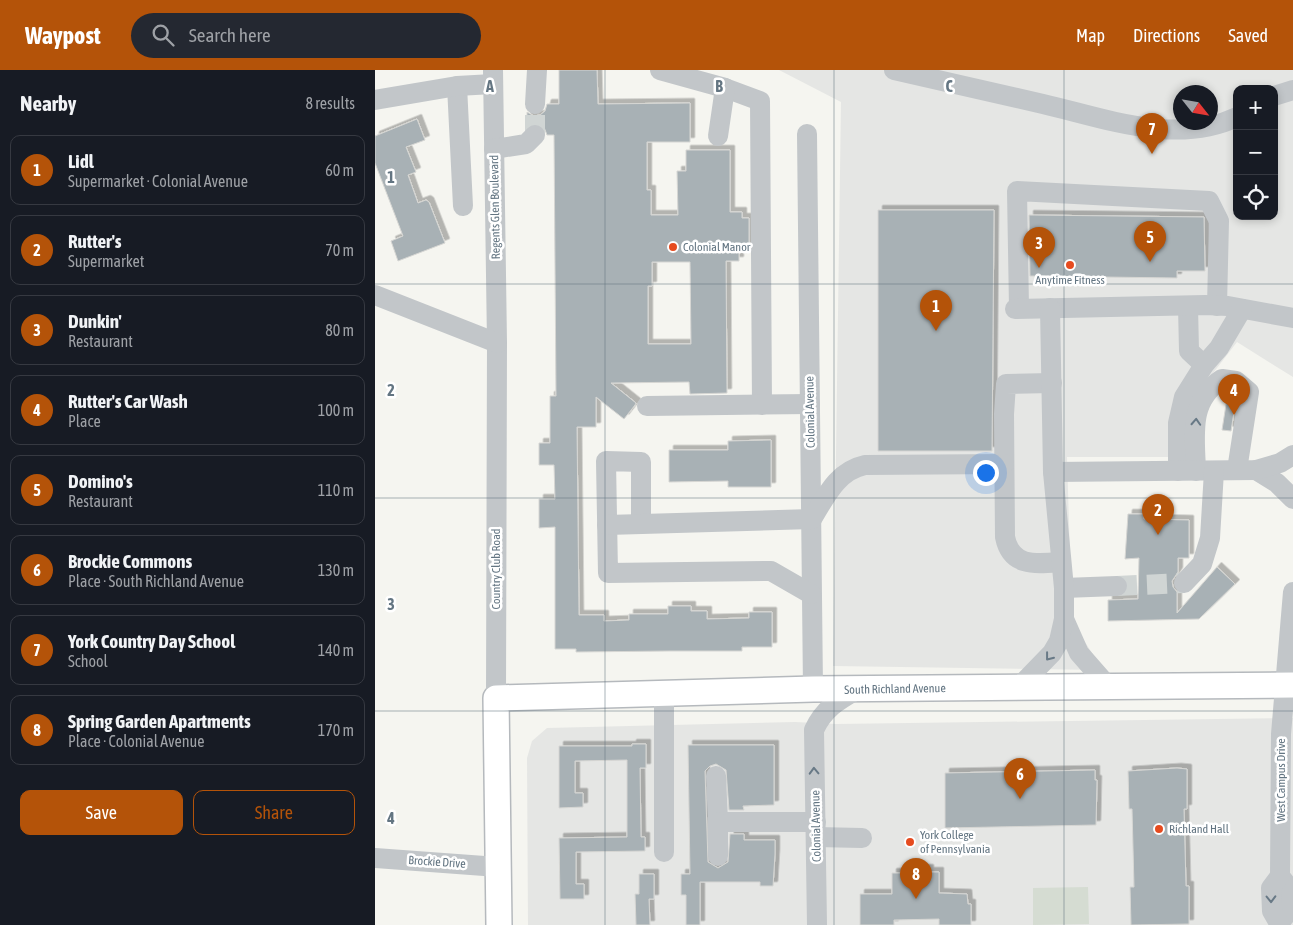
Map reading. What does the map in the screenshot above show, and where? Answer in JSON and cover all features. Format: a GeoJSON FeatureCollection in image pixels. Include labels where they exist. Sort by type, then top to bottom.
{"type":"FeatureCollection","features":[{"type":"Feature","properties":{"kind":"main road","name":"South Richland Avenue"},"geometry":{"type":"LineString","coordinates":[[496,698],[813,689],[1107,685],[1288,685]]}},
{"type":"Feature","properties":{"kind":"main road","name":"Country Club Road"},"geometry":{"type":"LineString","coordinates":[[496,698],[499,925]]}},
{"type":"Feature","properties":{"kind":"street"},"geometry":{"type":"LineString","coordinates":[[535,104],[537,70]]}},
{"type":"Feature","properties":{"kind":"street"},"geometry":{"type":"LineString","coordinates":[[660,70],[725,88],[760,101],[762,404]]}},
{"type":"Feature","properties":{"kind":"street"},"geometry":{"type":"LineString","coordinates":[[894,70],[1145,127],[1195,129],[1217,125],[1233,119]]}},
{"type":"Feature","properties":{"kind":"street"},"geometry":{"type":"LineString","coordinates":[[375,100],[457,86],[493,77]]}},
{"type":"Feature","properties":{"kind":"street","name":"Regents Glen Boulevard"},"geometry":{"type":"LineString","coordinates":[[493,77],[497,343]]}},
{"type":"Feature","properties":{"kind":"street"},"geometry":{"type":"LineString","coordinates":[[457,86],[463,206]]}},
{"type":"Feature","properties":{"kind":"street"},"geometry":{"type":"LineString","coordinates":[[718,136],[725,88]]}},
{"type":"Feature","properties":{"kind":"street"},"geometry":{"type":"LineString","coordinates":[[1278,95],[1293,90]]}},
{"type":"Feature","properties":{"kind":"street","name":"Colonial Avenue"},"geometry":{"type":"LineString","coordinates":[[807,134],[813,689]]}},
{"type":"Feature","properties":{"kind":"street"},"geometry":{"type":"LineString","coordinates":[[494,149],[526,144],[535,135]]}},
{"type":"Feature","properties":{"kind":"street"},"geometry":{"type":"LineString","coordinates":[[1217,306],[1219,221],[1209,201],[1017,191],[1017,309],[1217,306],[1241,308],[1293,318]]}},
{"type":"Feature","properties":{"kind":"street"},"geometry":{"type":"LineString","coordinates":[[375,295],[497,343]]}},
{"type":"Feature","properties":{"kind":"street"},"geometry":{"type":"LineString","coordinates":[[1187,306],[1189,351],[1204,365]]}},
{"type":"Feature","properties":{"kind":"street"},"geometry":{"type":"LineString","coordinates":[[1019,687],[1052,653],[1059,641],[1064,619],[1064,588],[1060,562],[1053,472],[1050,308]]}},
{"type":"Feature","properties":{"kind":"street"},"geometry":{"type":"LineString","coordinates":[[1184,583],[1202,564],[1210,538],[1196,471],[1178,423],[1184,397],[1204,365],[1219,348],[1241,308]]}},
{"type":"Feature","properties":{"kind":"street","name":"Country Club Road"},"geometry":{"type":"LineString","coordinates":[[496,698],[497,343]]}},
{"type":"Feature","properties":{"kind":"street"},"geometry":{"type":"LineString","coordinates":[[1196,471],[1196,412],[1202,397],[1222,379],[1236,381],[1249,392],[1237,470]]}},
{"type":"Feature","properties":{"kind":"street"},"geometry":{"type":"LineString","coordinates":[[1052,383],[1006,384],[1003,464],[1005,537],[1007,548],[1011,555],[1025,561],[1039,563],[1060,562]]}},
{"type":"Feature","properties":{"kind":"street"},"geometry":{"type":"LineString","coordinates":[[647,406],[810,404]]}},
{"type":"Feature","properties":{"kind":"street"},"geometry":{"type":"LineString","coordinates":[[1053,472],[1256,470],[1280,462],[1293,455]]}},
{"type":"Feature","properties":{"kind":"street"},"geometry":{"type":"LineString","coordinates":[[641,524],[641,462],[606,461],[608,573],[771,571],[811,594]]}},
{"type":"Feature","properties":{"kind":"street"},"geometry":{"type":"LineString","coordinates":[[607,525],[812,519],[840,477],[852,468],[865,465],[1003,464]]}},
{"type":"Feature","properties":{"kind":"street"},"geometry":{"type":"LineString","coordinates":[[1256,470],[1273,479],[1293,499]]}},
{"type":"Feature","properties":{"kind":"street"},"geometry":{"type":"LineString","coordinates":[[1064,588],[1117,586]]}},
{"type":"Feature","properties":{"kind":"street","name":"West Campus Drive"},"geometry":{"type":"LineString","coordinates":[[1280,923],[1291,910],[1290,889],[1280,876],[1281,734],[1288,685],[1293,592]]}},
{"type":"Feature","properties":{"kind":"street"},"geometry":{"type":"LineString","coordinates":[[1064,619],[1079,653],[1107,685]]}},
{"type":"Feature","properties":{"kind":"street","name":"Colonial Avenue"},"geometry":{"type":"LineString","coordinates":[[817,925],[814,730],[823,713],[831,705],[858,689]]}},
{"type":"Feature","properties":{"kind":"street"},"geometry":{"type":"LineString","coordinates":[[664,694],[664,852]]}},
{"type":"Feature","properties":{"kind":"street"},"geometry":{"type":"LineString","coordinates":[[716,776],[718,856]]}},
{"type":"Feature","properties":{"kind":"street"},"geometry":{"type":"LineString","coordinates":[[718,822],[816,829],[862,838]]}},
{"type":"Feature","properties":{"kind":"street","name":"Brockie Drive"},"geometry":{"type":"LineString","coordinates":[[375,858],[498,867]]}},
{"type":"Feature","properties":{"kind":"shaded area"},"geometry":{"type":"Polygon","coordinates":[[[779,70],[1293,70],[1293,377],[1237,342],[1190,403],[1190,457],[1067,457],[1072,622],[1103,670],[833,666],[841,102],[779,70]]]}},
{"type":"Feature","properties":{"kind":"shaded area","name":"York College of Pennsylvania"},"geometry":{"type":"Polygon","coordinates":[[[1293,718],[1293,925],[528,925],[527,758],[532,741],[547,728],[795,722],[836,724],[1293,718]]]}},
{"type":"Feature","properties":{"kind":"shaded area"},"geometry":{"type":"Polygon","coordinates":[[[1088,887],[1089,924],[1033,925],[1033,888],[1088,887]]]}},
{"type":"Feature","properties":{"kind":"building","name":"Colonial Manor"},"geometry":{"type":"Polygon","coordinates":[[[559,70],[597,70],[598,104],[690,103],[690,142],[647,142],[647,190],[651,190],[651,215],[678,215],[677,171],[686,171],[686,150],[730,150],[730,212],[742,212],[742,218],[749,218],[749,250],[739,250],[739,261],[726,261],[727,393],[690,394],[689,382],[611,383],[636,403],[635,405],[624,419],[596,397],[596,427],[577,427],[579,615],[604,615],[604,621],[629,620],[629,614],[668,614],[668,606],[691,606],[691,611],[707,611],[707,619],[749,618],[749,612],[772,612],[772,647],[742,647],[742,651],[576,652],[576,649],[555,649],[555,527],[539,528],[539,499],[555,499],[554,465],[539,465],[539,443],[550,443],[550,396],[556,396],[554,135],[547,135],[544,127],[539,124],[527,126],[527,112],[534,116],[540,115],[545,111],[547,104],[559,104],[559,70]],[[652,262],[652,286],[648,286],[648,344],[691,344],[690,262],[652,262]]]}},
{"type":"Feature","properties":{"kind":"building"},"geometry":{"type":"Polygon","coordinates":[[[417,119],[425,140],[406,147],[416,172],[408,175],[418,203],[426,200],[429,202],[445,243],[398,261],[391,241],[403,236],[375,163],[375,136],[417,119]]]}},
{"type":"Feature","properties":{"kind":"building"},"geometry":{"type":"Polygon","coordinates":[[[878,210],[994,210],[992,451],[878,451],[878,210]]]}},
{"type":"Feature","properties":{"kind":"building"},"geometry":{"type":"Polygon","coordinates":[[[1029,215],[1204,217],[1205,271],[1177,271],[1177,278],[1030,276],[1029,215]]]}},
{"type":"Feature","properties":{"kind":"building"},"geometry":{"type":"Polygon","coordinates":[[[1227,398],[1236,399],[1231,431],[1222,430],[1227,398]]]}},
{"type":"Feature","properties":{"kind":"building"},"geometry":{"type":"Polygon","coordinates":[[[771,440],[771,487],[728,487],[728,481],[669,482],[669,450],[728,450],[728,441],[771,440]]]}},
{"type":"Feature","properties":{"kind":"building"},"geometry":{"type":"Polygon","coordinates":[[[1128,514],[1144,514],[1144,519],[1189,520],[1189,558],[1178,558],[1178,572],[1172,581],[1173,587],[1177,592],[1177,613],[1217,567],[1235,584],[1199,619],[1108,621],[1108,600],[1138,599],[1139,558],[1125,559],[1128,514]]]}},
{"type":"Feature","properties":{"kind":"building"},"geometry":{"type":"Polygon","coordinates":[[[632,744],[646,744],[646,768],[640,768],[641,837],[645,837],[645,851],[576,852],[576,884],[584,884],[584,899],[560,899],[559,838],[627,837],[627,760],[575,761],[575,793],[583,793],[583,807],[559,808],[559,746],[632,746],[632,744]]]}},
{"type":"Feature","properties":{"kind":"building"},"geometry":{"type":"Polygon","coordinates":[[[688,745],[774,745],[774,805],[743,806],[744,810],[729,810],[726,770],[716,764],[710,766],[705,771],[708,862],[718,868],[728,862],[730,834],[744,834],[744,840],[775,840],[775,854],[773,886],[760,886],[760,882],[700,882],[700,925],[686,925],[686,895],[681,895],[681,874],[690,874],[688,745]]]}},
{"type":"Feature","properties":{"kind":"building","name":"Richland Hall"},"geometry":{"type":"Polygon","coordinates":[[[1187,769],[1187,809],[1184,809],[1186,886],[1189,886],[1189,924],[1131,925],[1130,887],[1134,887],[1132,809],[1129,809],[1128,771],[1187,769]]]}},
{"type":"Feature","properties":{"kind":"building"},"geometry":{"type":"Polygon","coordinates":[[[1095,770],[1095,780],[1097,780],[1096,825],[945,828],[945,773],[1095,770]]]}},
{"type":"Feature","properties":{"kind":"building"},"geometry":{"type":"Polygon","coordinates":[[[902,869],[929,869],[929,872],[939,872],[939,893],[967,894],[968,904],[971,904],[971,925],[939,925],[939,919],[894,920],[894,925],[860,925],[860,894],[892,894],[892,873],[901,873],[902,869]]]}},
{"type":"Feature","properties":{"kind":"building"},"geometry":{"type":"Polygon","coordinates":[[[639,874],[654,874],[654,899],[649,899],[650,925],[636,925],[635,894],[639,894],[639,874]]]}},
{"type":"Feature","properties":{"kind":"tunnel"},"geometry":{"type":"LineString","coordinates":[[535,104],[535,135]]}},
{"type":"Feature","properties":{"kind":"tunnel"},"geometry":{"type":"LineString","coordinates":[[1117,586],[1184,583]]}},
{"type":"Feature","properties":{"kind":"place","name":"York Country Day School"},"geometry":{"type":"Point","coordinates":[1152,154]}},
{"type":"Feature","properties":{"kind":"place","name":"Colonial Manor"},"geometry":{"type":"Point","coordinates":[673,247]}},
{"type":"Feature","properties":{"kind":"place","name":"Domino's"},"geometry":{"type":"Point","coordinates":[1150,262]}},
{"type":"Feature","properties":{"kind":"place","name":"Anytime Fitness"},"geometry":{"type":"Point","coordinates":[1070,265]}},
{"type":"Feature","properties":{"kind":"place","name":"Dunkin'"},"geometry":{"type":"Point","coordinates":[1039,268]}},
{"type":"Feature","properties":{"kind":"place","name":"Lidl"},"geometry":{"type":"Point","coordinates":[936,331]}},
{"type":"Feature","properties":{"kind":"place","name":"Rutter's Car Wash"},"geometry":{"type":"Point","coordinates":[1234,415]}},
{"type":"Feature","properties":{"kind":"place","name":"Rutter's"},"geometry":{"type":"Point","coordinates":[1158,535]}},
{"type":"Feature","properties":{"kind":"place","name":"Brockie Commons"},"geometry":{"type":"Point","coordinates":[1020,799]}},
{"type":"Feature","properties":{"kind":"place","name":"Richland Hall"},"geometry":{"type":"Point","coordinates":[1159,829]}},
{"type":"Feature","properties":{"kind":"place","name":"York College of Pennsylvania"},"geometry":{"type":"Point","coordinates":[910,842]}},
{"type":"Feature","properties":{"kind":"place","name":"Spring Garden Apartments"},"geometry":{"type":"Point","coordinates":[916,899]}}]}
